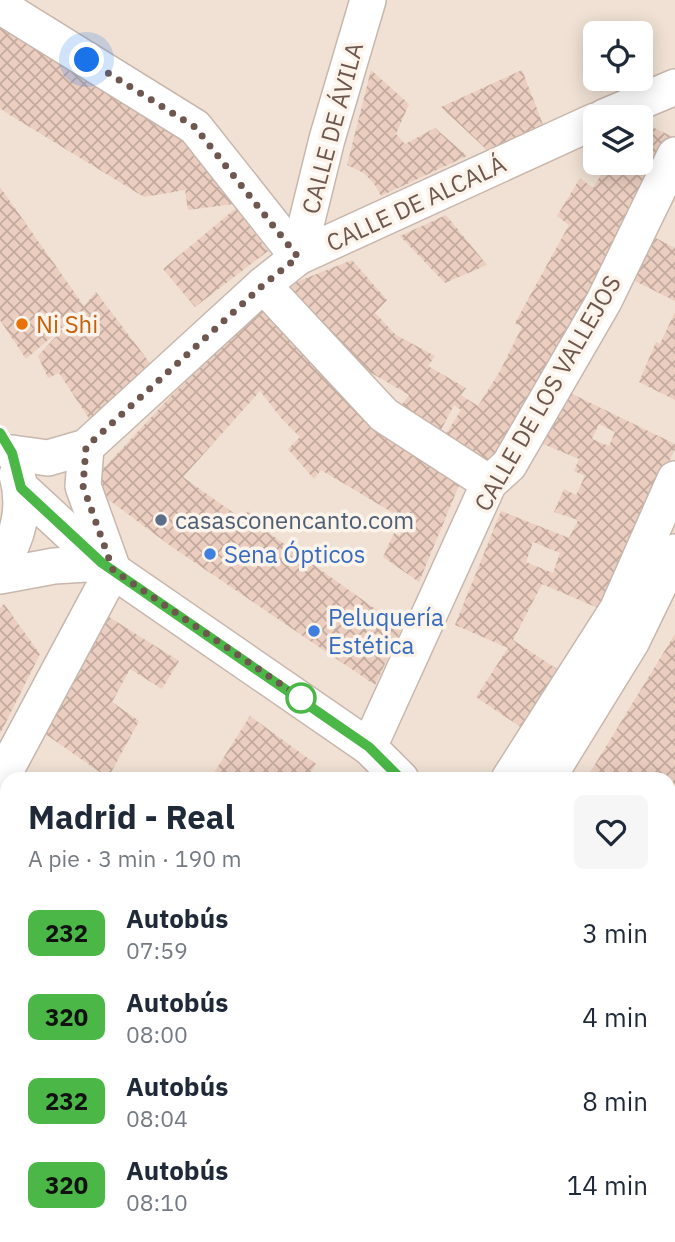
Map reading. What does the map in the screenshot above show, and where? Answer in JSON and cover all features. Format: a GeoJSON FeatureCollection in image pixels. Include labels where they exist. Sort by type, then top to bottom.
{"type":"FeatureCollection","features":[{"type":"Feature","properties":{"kind":"street","name":"CALLE DE ÁVILA"},"geometry":{"type":"LineString","coordinates":[[298,257],[327,139],[368,0]]}},
{"type":"Feature","properties":{"kind":"street"},"geometry":{"type":"LineString","coordinates":[[0,6],[195,127],[298,257]]}},
{"type":"Feature","properties":{"kind":"street"},"geometry":{"type":"LineString","coordinates":[[626,105],[673,80]]}},
{"type":"Feature","properties":{"kind":"street","name":"CALLE DE ALCALÁ"},"geometry":{"type":"LineString","coordinates":[[6,443],[48,458],[86,447],[263,285],[298,257],[583,126]]}},
{"type":"Feature","properties":{"kind":"street","name":"CALLE DE LOS VALLEJOS"},"geometry":{"type":"LineString","coordinates":[[369,747],[489,483],[509,465],[604,301],[675,155]]}},
{"type":"Feature","properties":{"kind":"street"},"geometry":{"type":"LineString","coordinates":[[263,285],[384,415],[489,483]]}},
{"type":"Feature","properties":{"kind":"street"},"geometry":{"type":"LineString","coordinates":[[0,565],[10,551],[20,520],[21,488],[6,443]]}},
{"type":"Feature","properties":{"kind":"street"},"geometry":{"type":"LineString","coordinates":[[5,772],[108,566],[83,486],[86,447]]}},
{"type":"Feature","properties":{"kind":"street"},"geometry":{"type":"LineString","coordinates":[[513,772],[617,610],[675,479]]}},
{"type":"Feature","properties":{"kind":"street"},"geometry":{"type":"LineString","coordinates":[[21,488],[108,566],[369,747],[394,772]]}},
{"type":"Feature","properties":{"kind":"street"},"geometry":{"type":"LineString","coordinates":[[551,772],[632,641],[675,552]]}},
{"type":"Feature","properties":{"kind":"street"},"geometry":{"type":"LineString","coordinates":[[0,576],[54,566],[108,566]]}},
{"type":"Feature","properties":{"kind":"shaded area"},"geometry":{"type":"Polygon","coordinates":[[[0,0],[675,0],[675,772],[0,772],[0,0]]]}},
{"type":"Feature","properties":{"kind":"building"},"geometry":{"type":"Polygon","coordinates":[[[0,26],[198,140],[248,202],[188,210],[185,190],[144,197],[5,112],[0,108],[0,26]]]}},
{"type":"Feature","properties":{"kind":"building"},"geometry":{"type":"Polygon","coordinates":[[[371,70],[409,104],[396,134],[405,144],[435,128],[467,156],[381,196],[364,173],[347,165],[371,70]]]}},
{"type":"Feature","properties":{"kind":"building"},"geometry":{"type":"Polygon","coordinates":[[[522,70],[544,127],[487,150],[441,107],[522,70]]]}},
{"type":"Feature","properties":{"kind":"building"},"geometry":{"type":"Polygon","coordinates":[[[653,127],[673,137],[634,215],[497,466],[446,434],[461,410],[454,405],[441,430],[401,406],[409,395],[368,371],[284,287],[352,260],[387,300],[375,313],[396,335],[435,356],[428,366],[466,388],[461,395],[478,406],[500,371],[522,327],[515,323],[569,225],[557,216],[580,178],[593,188],[601,175],[653,175],[653,127]]]}},
{"type":"Feature","properties":{"kind":"building"},"geometry":{"type":"Polygon","coordinates":[[[0,187],[84,306],[96,292],[156,371],[92,423],[59,373],[48,378],[38,356],[70,321],[26,359],[0,320],[0,187]]]}},
{"type":"Feature","properties":{"kind":"building"},"geometry":{"type":"Polygon","coordinates":[[[236,208],[268,251],[195,307],[163,269],[236,208]]]}},
{"type":"Feature","properties":{"kind":"building"},"geometry":{"type":"Polygon","coordinates":[[[446,215],[487,265],[445,283],[400,236],[446,215]]]}},
{"type":"Feature","properties":{"kind":"building"},"geometry":{"type":"Polygon","coordinates":[[[650,235],[675,248],[675,301],[627,277],[650,235]]]}},
{"type":"Feature","properties":{"kind":"building"},"geometry":{"type":"Polygon","coordinates":[[[263,307],[380,434],[460,483],[419,582],[383,557],[394,533],[400,536],[405,520],[321,470],[314,479],[288,449],[300,437],[260,391],[183,477],[242,519],[248,511],[273,528],[269,533],[402,628],[375,685],[172,547],[109,500],[100,478],[103,469],[172,395],[263,307]]]}},
{"type":"Feature","properties":{"kind":"building"},"geometry":{"type":"Polygon","coordinates":[[[675,312],[675,400],[639,382],[656,342],[660,344],[675,312]]]}},
{"type":"Feature","properties":{"kind":"building"},"geometry":{"type":"Polygon","coordinates":[[[566,391],[675,444],[675,449],[624,560],[598,608],[542,584],[513,640],[560,671],[522,728],[476,697],[508,648],[455,625],[501,511],[569,538],[578,520],[554,512],[564,489],[576,495],[585,476],[574,471],[579,459],[536,441],[566,391]],[[599,424],[592,439],[609,446],[615,432],[599,424]],[[533,542],[526,562],[553,573],[560,553],[533,542]]]}},
{"type":"Feature","properties":{"kind":"building"},"geometry":{"type":"Polygon","coordinates":[[[4,604],[40,654],[0,734],[0,608],[4,604]]]}},
{"type":"Feature","properties":{"kind":"building"},"geometry":{"type":"Polygon","coordinates":[[[109,617],[179,661],[162,689],[130,669],[112,702],[139,721],[111,772],[99,772],[44,733],[109,617]]]}},
{"type":"Feature","properties":{"kind":"building"},"geometry":{"type":"Polygon","coordinates":[[[675,634],[675,772],[590,772],[675,634]]]}},
{"type":"Feature","properties":{"kind":"building"},"geometry":{"type":"Polygon","coordinates":[[[250,716],[316,764],[311,772],[214,772],[250,716]]]}},
{"type":"Feature","properties":{"kind":"bus line","name":"232"},"geometry":{"type":"LineString","coordinates":[[0,433],[12,453],[21,488],[102,563],[369,747],[394,772]]}},
{"type":"Feature","properties":{"kind":"place","name":"Ni Shi"},"geometry":{"type":"Point","coordinates":[22,324]}},
{"type":"Feature","properties":{"kind":"place","name":"casasconencanto.com"},"geometry":{"type":"Point","coordinates":[161,520]}},
{"type":"Feature","properties":{"kind":"place","name":"Sena Ópticos"},"geometry":{"type":"Point","coordinates":[210,554]}},
{"type":"Feature","properties":{"kind":"place","name":"Peluquería Estética"},"geometry":{"type":"Point","coordinates":[314,631]}},
{"type":"Feature","properties":{"kind":"route"},"geometry":{"type":"LineString","coordinates":[[87,60],[195,127],[298,257],[263,285],[86,447],[83,486],[113,570],[301,698]]}}]}
